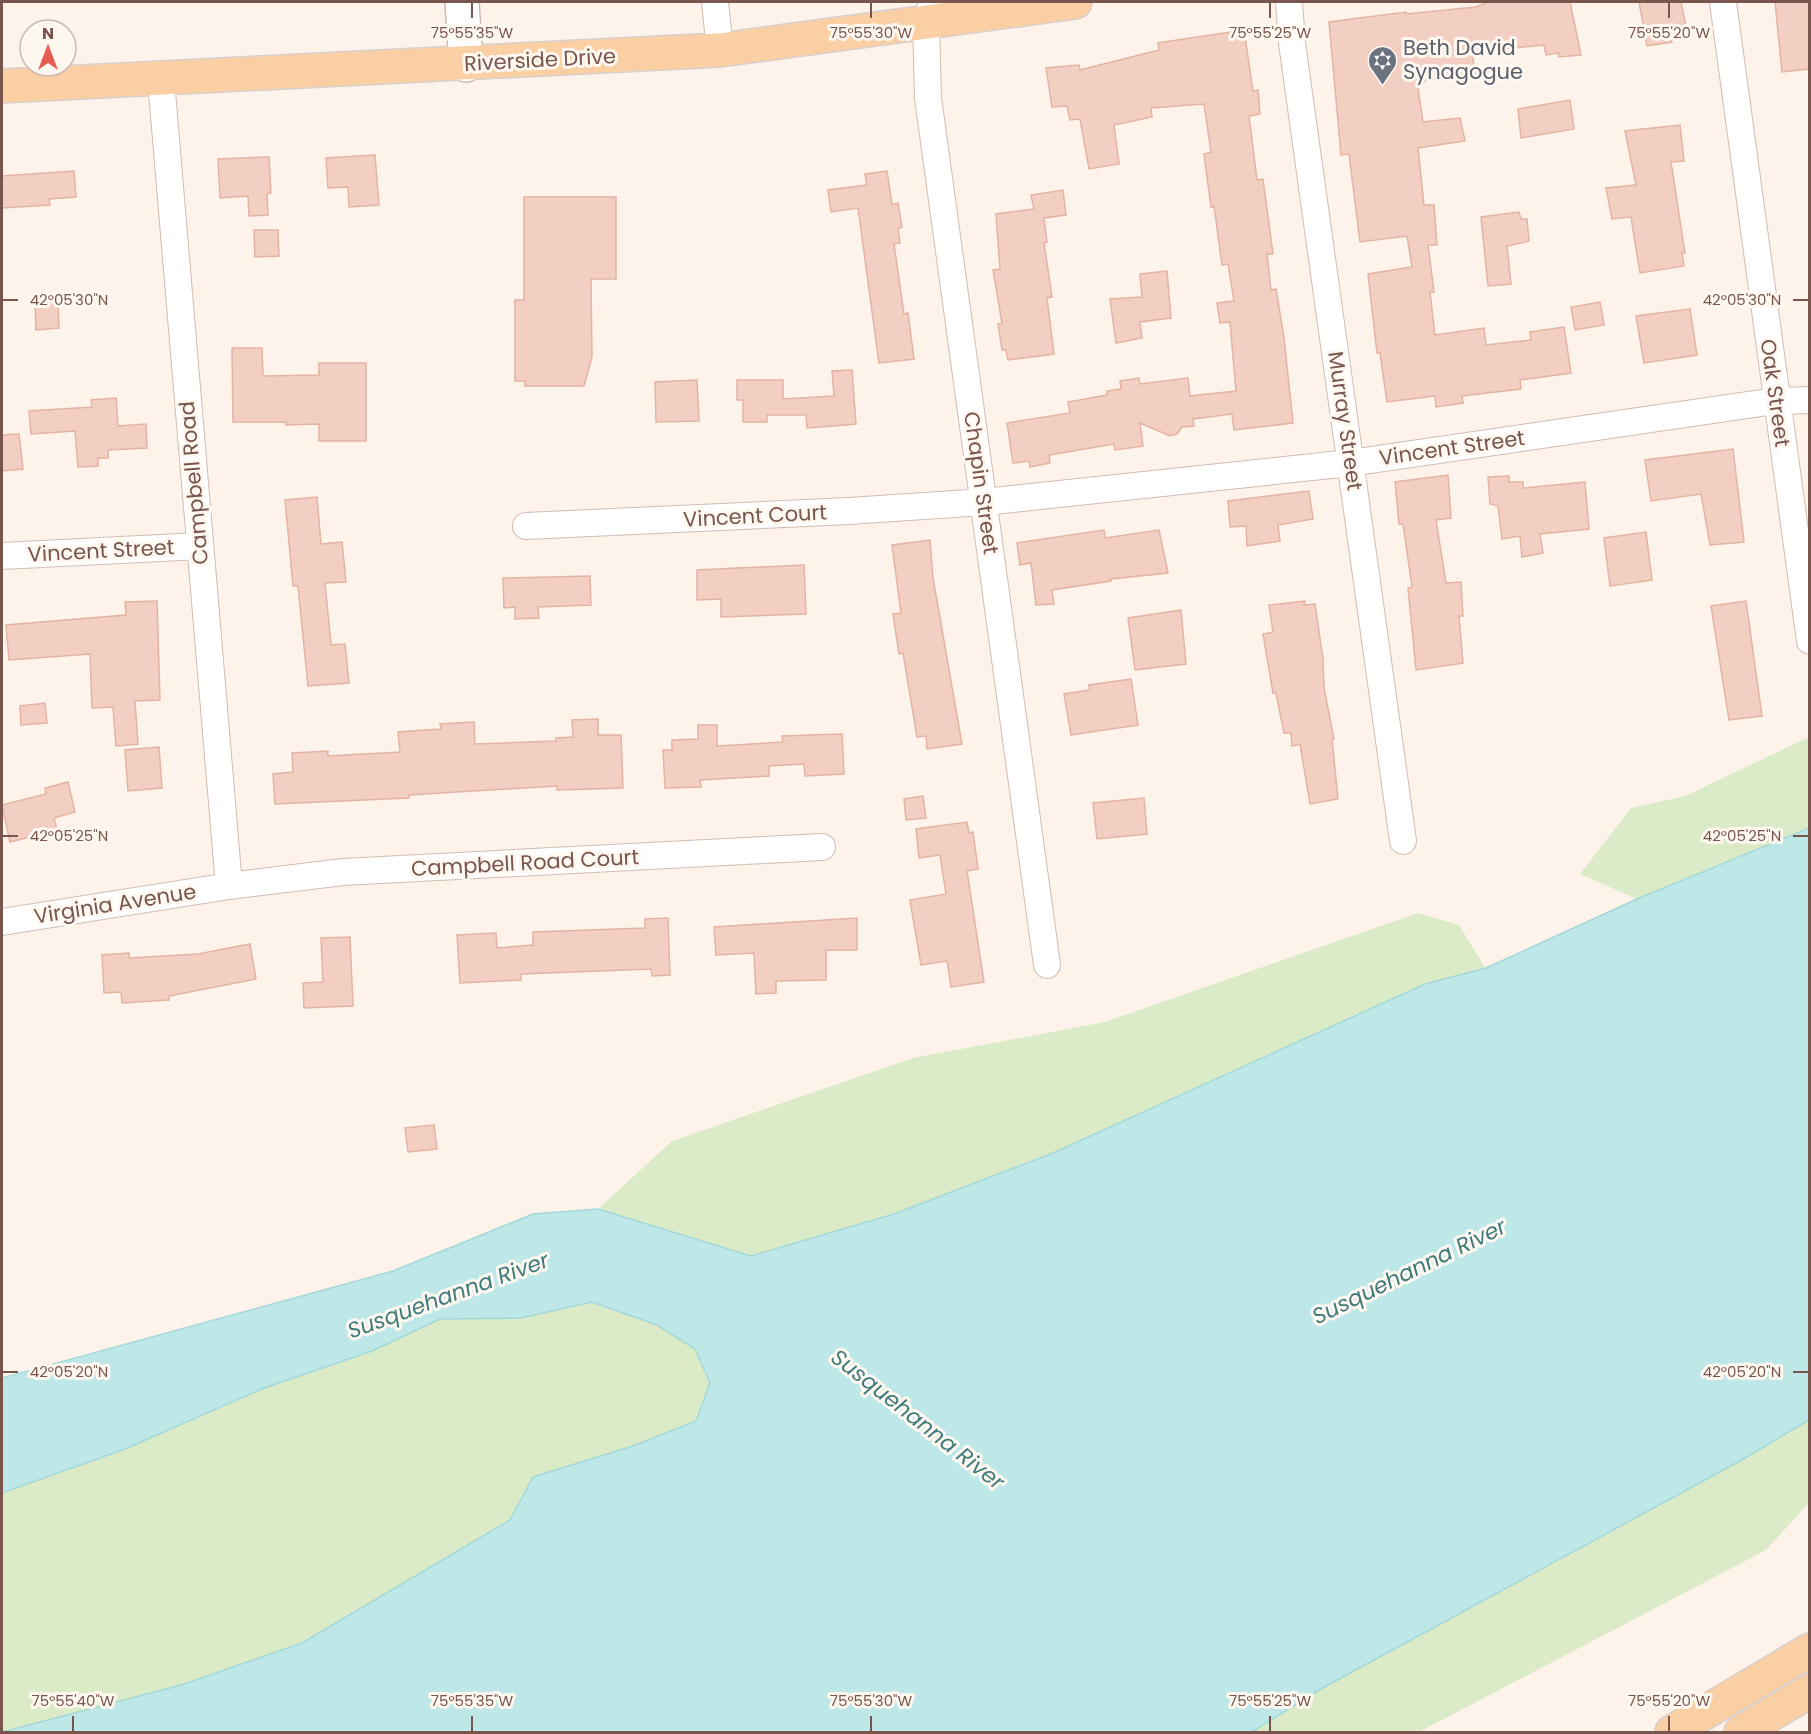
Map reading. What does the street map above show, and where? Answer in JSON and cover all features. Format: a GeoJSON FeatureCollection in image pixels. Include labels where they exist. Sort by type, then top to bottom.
{"type":"FeatureCollection","features":[{"type":"Feature","properties":{"kind":"main road","name":"Riverside Drive"},"geometry":{"type":"LineString","coordinates":[[2,86],[161,80],[720,50],[929,12],[1075,2]]}},
{"type":"Feature","properties":{"kind":"main road"},"geometry":{"type":"LineString","coordinates":[[1672,1732],[1809,1650]]}},
{"type":"Feature","properties":{"kind":"main road"},"geometry":{"type":"LineString","coordinates":[[1740,1732],[1809,1691]]}},
{"type":"Feature","properties":{"kind":"street"},"geometry":{"type":"LineString","coordinates":[[462,2],[466,64]]}},
{"type":"Feature","properties":{"kind":"street"},"geometry":{"type":"LineString","coordinates":[[715,2],[720,50]]}},
{"type":"Feature","properties":{"kind":"street","name":"Murray Street"},"geometry":{"type":"LineString","coordinates":[[1289,2],[1292,43],[1403,841]]}},
{"type":"Feature","properties":{"kind":"street","name":"Oak Street"},"geometry":{"type":"LineString","coordinates":[[1723,2],[1809,641]]}},
{"type":"Feature","properties":{"kind":"street","name":"Chapin Street"},"geometry":{"type":"LineString","coordinates":[[929,12],[928,98],[1047,965]]}},
{"type":"Feature","properties":{"kind":"street","name":"Campbell Road"},"geometry":{"type":"LineString","coordinates":[[161,80],[229,886]]}},
{"type":"Feature","properties":{"kind":"street","name":"Vincent Street"},"geometry":{"type":"LineString","coordinates":[[984,502],[1350,463],[1775,401],[1809,400]]}},
{"type":"Feature","properties":{"kind":"street","name":"Vincent Court"},"geometry":{"type":"LineString","coordinates":[[526,526],[849,511],[984,502]]}},
{"type":"Feature","properties":{"kind":"street","name":"Vincent Street"},"geometry":{"type":"LineString","coordinates":[[2,556],[200,546]]}},
{"type":"Feature","properties":{"kind":"street","name":"Campbell Road Court"},"geometry":{"type":"LineString","coordinates":[[229,886],[343,872],[822,847]]}},
{"type":"Feature","properties":{"kind":"street","name":"Virginia Avenue"},"geometry":{"type":"LineString","coordinates":[[2,922],[229,886]]}},
{"type":"Feature","properties":{"kind":"green space"},"geometry":{"type":"Polygon","coordinates":[[[1809,737],[1809,828],[1637,899],[1580,874],[1631,808],[1685,796],[1809,737]]]}},
{"type":"Feature","properties":{"kind":"green space"},"geometry":{"type":"Polygon","coordinates":[[[1418,913],[1459,925],[1486,969],[1425,984],[1053,1153],[894,1214],[750,1256],[598,1209],[672,1141],[913,1058],[1105,1022],[1418,913]]]}},
{"type":"Feature","properties":{"kind":"green space"},"geometry":{"type":"Polygon","coordinates":[[[592,1302],[657,1325],[695,1349],[710,1383],[696,1421],[633,1446],[533,1477],[510,1520],[302,1643],[181,1685],[2,1732],[2,1493],[125,1449],[264,1388],[372,1351],[439,1319],[521,1318],[592,1302]]]}},
{"type":"Feature","properties":{"kind":"green space"},"geometry":{"type":"Polygon","coordinates":[[[1809,1420],[1809,1503],[1766,1550],[1419,1732],[1252,1732],[1319,1690],[1740,1461],[1809,1420]]]}},
{"type":"Feature","properties":{"kind":"water","name":"Susquehanna River"},"geometry":{"type":"Polygon","coordinates":[[[1809,828],[1809,1420],[1740,1461],[1319,1690],[1252,1732],[2,1732],[181,1685],[302,1643],[510,1520],[533,1477],[633,1446],[696,1421],[710,1383],[695,1349],[657,1325],[592,1302],[521,1318],[440,1319],[372,1351],[264,1388],[125,1449],[2,1493],[2,1378],[393,1271],[533,1214],[598,1209],[751,1256],[894,1214],[1053,1153],[1425,984],[1486,968],[1637,899],[1809,828]]]}},
{"type":"Feature","properties":{"kind":"building"},"geometry":{"type":"Polygon","coordinates":[[[1488,2],[1570,2],[1581,55],[1559,57],[1559,53],[1546,55],[1544,45],[1472,52],[1475,73],[1417,82],[1423,122],[1460,118],[1465,141],[1418,148],[1424,205],[1434,205],[1437,245],[1428,245],[1434,292],[1430,292],[1435,335],[1484,328],[1486,345],[1531,340],[1530,332],[1564,327],[1571,373],[1520,380],[1521,389],[1462,396],[1463,403],[1436,407],[1435,396],[1387,402],[1380,353],[1377,353],[1368,274],[1412,267],[1407,236],[1360,242],[1349,154],[1341,155],[1329,22],[1406,12],[1406,14],[1476,7],[1488,2]]]}},
{"type":"Feature","properties":{"kind":"building"},"geometry":{"type":"Polygon","coordinates":[[[1639,2],[1681,2],[1686,26],[1675,27],[1675,33],[1671,33],[1672,42],[1647,46],[1639,2]]]}},
{"type":"Feature","properties":{"kind":"building"},"geometry":{"type":"Polygon","coordinates":[[[1775,2],[1809,2],[1809,69],[1782,72],[1775,2]]]}},
{"type":"Feature","properties":{"kind":"building"},"geometry":{"type":"Polygon","coordinates":[[[1244,30],[1253,91],[1258,90],[1260,114],[1249,116],[1257,180],[1263,179],[1273,254],[1267,254],[1271,290],[1276,289],[1293,423],[1234,430],[1232,414],[1193,419],[1194,426],[1182,427],[1177,434],[1170,436],[1140,423],[1143,446],[1115,450],[1114,444],[1049,455],[1050,463],[1030,467],[1029,461],[1013,463],[1007,423],[1070,413],[1068,402],[1107,395],[1107,391],[1121,389],[1120,381],[1139,378],[1140,384],[1188,378],[1190,396],[1236,391],[1230,322],[1220,323],[1217,303],[1234,301],[1228,264],[1222,265],[1214,206],[1211,207],[1204,154],[1211,152],[1204,104],[1151,108],[1152,117],[1114,125],[1119,164],[1089,169],[1080,119],[1070,120],[1067,106],[1052,107],[1046,68],[1079,65],[1080,70],[1159,50],[1158,43],[1244,30]]]}},
{"type":"Feature","properties":{"kind":"building"},"geometry":{"type":"Polygon","coordinates":[[[1570,100],[1574,129],[1521,138],[1518,109],[1570,100]]]}},
{"type":"Feature","properties":{"kind":"building"},"geometry":{"type":"Polygon","coordinates":[[[1680,125],[1684,161],[1671,162],[1685,253],[1682,253],[1684,266],[1640,273],[1631,217],[1612,219],[1606,188],[1636,185],[1625,131],[1680,125]]]}},
{"type":"Feature","properties":{"kind":"building"},"geometry":{"type":"Polygon","coordinates":[[[375,155],[379,205],[349,207],[348,187],[328,188],[326,158],[375,155]]]}},
{"type":"Feature","properties":{"kind":"building"},"geometry":{"type":"Polygon","coordinates":[[[269,157],[271,193],[267,194],[268,215],[249,216],[248,196],[220,198],[218,159],[269,157]]]}},
{"type":"Feature","properties":{"kind":"building"},"geometry":{"type":"Polygon","coordinates":[[[74,171],[76,197],[49,199],[50,205],[2,208],[2,176],[74,171]]]}},
{"type":"Feature","properties":{"kind":"building"},"geometry":{"type":"Polygon","coordinates":[[[887,171],[892,204],[898,203],[902,227],[898,229],[900,243],[894,244],[904,314],[908,313],[914,359],[879,363],[858,208],[831,212],[828,190],[867,185],[865,174],[887,171]]]}},
{"type":"Feature","properties":{"kind":"building"},"geometry":{"type":"Polygon","coordinates":[[[1063,190],[1066,215],[1044,218],[1047,242],[1044,243],[1052,297],[1047,298],[1054,354],[1008,360],[1006,350],[1002,350],[998,324],[1002,323],[993,270],[1000,269],[996,214],[1034,209],[1031,195],[1063,190]]]}},
{"type":"Feature","properties":{"kind":"building"},"geometry":{"type":"Polygon","coordinates":[[[524,197],[616,197],[616,279],[591,279],[592,357],[584,386],[525,386],[525,381],[515,381],[515,300],[524,300],[524,197]]]}},
{"type":"Feature","properties":{"kind":"building"},"geometry":{"type":"Polygon","coordinates":[[[1519,212],[1521,219],[1527,219],[1529,241],[1507,246],[1511,284],[1488,286],[1481,217],[1519,212]]]}},
{"type":"Feature","properties":{"kind":"building"},"geometry":{"type":"Polygon","coordinates":[[[254,230],[278,230],[279,256],[255,257],[254,230]]]}},
{"type":"Feature","properties":{"kind":"building"},"geometry":{"type":"Polygon","coordinates":[[[1167,271],[1171,318],[1140,322],[1142,338],[1116,343],[1110,299],[1142,297],[1140,274],[1167,271]]]}},
{"type":"Feature","properties":{"kind":"building"},"geometry":{"type":"Polygon","coordinates":[[[58,301],[59,328],[36,330],[35,302],[58,301]]]}},
{"type":"Feature","properties":{"kind":"building"},"geometry":{"type":"Polygon","coordinates":[[[1600,302],[1604,325],[1575,330],[1571,307],[1600,302]]]}},
{"type":"Feature","properties":{"kind":"building"},"geometry":{"type":"Polygon","coordinates":[[[1690,309],[1697,355],[1644,363],[1636,316],[1690,309]]]}},
{"type":"Feature","properties":{"kind":"building"},"geometry":{"type":"Polygon","coordinates":[[[232,348],[262,348],[263,376],[319,375],[319,363],[366,363],[366,441],[319,441],[319,424],[233,422],[232,348]]]}},
{"type":"Feature","properties":{"kind":"building"},"geometry":{"type":"Polygon","coordinates":[[[852,370],[856,424],[807,428],[806,415],[767,415],[767,422],[743,422],[743,400],[737,400],[737,380],[783,380],[783,399],[834,396],[832,371],[852,370]]]}},
{"type":"Feature","properties":{"kind":"building"},"geometry":{"type":"Polygon","coordinates":[[[697,380],[699,421],[656,422],[655,382],[697,380]]]}},
{"type":"Feature","properties":{"kind":"building"},"geometry":{"type":"Polygon","coordinates":[[[116,398],[118,426],[146,424],[147,448],[108,450],[108,458],[98,458],[98,466],[78,467],[75,431],[31,434],[29,411],[92,407],[91,400],[116,398]]]}},
{"type":"Feature","properties":{"kind":"building"},"geometry":{"type":"Polygon","coordinates":[[[19,434],[23,469],[2,471],[2,435],[19,434]]]}},
{"type":"Feature","properties":{"kind":"building"},"geometry":{"type":"Polygon","coordinates":[[[1733,449],[1744,542],[1710,545],[1701,494],[1651,501],[1645,460],[1733,449]]]}},
{"type":"Feature","properties":{"kind":"building"},"geometry":{"type":"Polygon","coordinates":[[[1448,475],[1451,518],[1436,520],[1446,583],[1461,582],[1463,616],[1459,616],[1463,663],[1416,670],[1408,588],[1412,587],[1403,524],[1399,524],[1395,482],[1448,475]]]}},
{"type":"Feature","properties":{"kind":"building"},"geometry":{"type":"Polygon","coordinates":[[[1509,476],[1509,482],[1523,482],[1523,488],[1585,482],[1589,529],[1540,534],[1543,553],[1522,557],[1520,536],[1502,539],[1498,506],[1490,504],[1488,477],[1509,476]]]}},
{"type":"Feature","properties":{"kind":"building"},"geometry":{"type":"Polygon","coordinates":[[[1309,491],[1313,519],[1278,525],[1280,541],[1247,546],[1246,526],[1230,527],[1228,501],[1309,491]]]}},
{"type":"Feature","properties":{"kind":"building"},"geometry":{"type":"Polygon","coordinates":[[[317,497],[321,544],[342,542],[346,582],[325,583],[331,645],[345,644],[349,683],[308,686],[298,586],[293,586],[285,500],[317,497]]]}},
{"type":"Feature","properties":{"kind":"building"},"geometry":{"type":"Polygon","coordinates":[[[1104,530],[1105,538],[1159,530],[1168,573],[1111,579],[1111,581],[1052,590],[1054,604],[1036,605],[1031,563],[1020,565],[1017,543],[1104,530]]]}},
{"type":"Feature","properties":{"kind":"building"},"geometry":{"type":"Polygon","coordinates":[[[1646,532],[1652,580],[1610,586],[1604,538],[1646,532]]]}},
{"type":"Feature","properties":{"kind":"building"},"geometry":{"type":"Polygon","coordinates":[[[930,540],[933,578],[962,744],[927,749],[926,736],[917,737],[903,653],[899,654],[893,614],[901,613],[892,545],[930,540]]]}},
{"type":"Feature","properties":{"kind":"building"},"geometry":{"type":"Polygon","coordinates":[[[804,565],[806,614],[721,617],[721,599],[697,600],[697,570],[804,565]]]}},
{"type":"Feature","properties":{"kind":"building"},"geometry":{"type":"Polygon","coordinates":[[[590,576],[591,605],[538,607],[539,618],[515,619],[515,607],[504,608],[503,578],[590,576]]]}},
{"type":"Feature","properties":{"kind":"building"},"geometry":{"type":"Polygon","coordinates":[[[157,601],[160,700],[135,701],[138,744],[116,746],[113,707],[92,708],[90,654],[9,660],[6,625],[126,615],[125,602],[157,601]]]}},
{"type":"Feature","properties":{"kind":"building"},"geometry":{"type":"Polygon","coordinates":[[[1305,601],[1304,605],[1315,604],[1323,659],[1324,688],[1334,739],[1332,739],[1338,799],[1310,804],[1300,744],[1292,746],[1291,733],[1284,733],[1276,693],[1273,693],[1263,634],[1273,632],[1269,605],[1305,601]]]}},
{"type":"Feature","properties":{"kind":"building"},"geometry":{"type":"Polygon","coordinates":[[[1746,601],[1762,716],[1729,720],[1711,606],[1746,601]]]}},
{"type":"Feature","properties":{"kind":"building"},"geometry":{"type":"Polygon","coordinates":[[[1181,610],[1186,664],[1135,670],[1128,618],[1181,610]]]}},
{"type":"Feature","properties":{"kind":"building"},"geometry":{"type":"Polygon","coordinates":[[[1131,679],[1138,725],[1071,735],[1064,694],[1090,690],[1089,685],[1131,679]]]}},
{"type":"Feature","properties":{"kind":"building"},"geometry":{"type":"Polygon","coordinates":[[[45,703],[47,723],[21,725],[20,706],[45,703]]]}},
{"type":"Feature","properties":{"kind":"building"},"geometry":{"type":"Polygon","coordinates":[[[598,719],[598,735],[621,735],[623,788],[557,790],[557,786],[409,795],[409,798],[275,804],[273,774],[293,772],[292,753],[328,751],[328,756],[400,752],[398,732],[441,729],[440,724],[474,722],[475,744],[556,741],[556,738],[573,737],[572,720],[598,719]]]}},
{"type":"Feature","properties":{"kind":"building"},"geometry":{"type":"Polygon","coordinates":[[[698,725],[717,725],[717,746],[783,742],[782,736],[842,734],[844,774],[805,776],[804,764],[769,766],[769,776],[700,780],[701,787],[665,788],[663,750],[672,750],[672,740],[698,739],[698,725]]]}},
{"type":"Feature","properties":{"kind":"building"},"geometry":{"type":"Polygon","coordinates":[[[159,747],[162,788],[128,791],[125,750],[159,747]]]}},
{"type":"Feature","properties":{"kind":"building"},"geometry":{"type":"Polygon","coordinates":[[[68,782],[75,812],[54,818],[57,830],[10,842],[2,805],[46,794],[45,788],[68,782]]]}},
{"type":"Feature","properties":{"kind":"building"},"geometry":{"type":"Polygon","coordinates":[[[923,796],[926,818],[906,820],[904,799],[923,796]]]}},
{"type":"Feature","properties":{"kind":"building"},"geometry":{"type":"Polygon","coordinates":[[[1144,798],[1147,834],[1097,839],[1093,803],[1144,798]]]}},
{"type":"Feature","properties":{"kind":"building"},"geometry":{"type":"Polygon","coordinates":[[[967,822],[969,833],[973,832],[978,869],[967,871],[984,982],[951,987],[947,961],[921,965],[910,900],[946,894],[940,855],[919,858],[916,829],[967,822]]]}},
{"type":"Feature","properties":{"kind":"building"},"geometry":{"type":"Polygon","coordinates":[[[668,918],[670,975],[652,976],[651,969],[521,974],[521,980],[460,983],[457,935],[496,933],[497,948],[533,945],[533,932],[645,928],[645,919],[668,918]]]}},
{"type":"Feature","properties":{"kind":"building"},"geometry":{"type":"Polygon","coordinates":[[[857,918],[857,950],[826,950],[826,980],[776,981],[776,993],[756,994],[754,953],[716,955],[714,927],[857,918]]]}},
{"type":"Feature","properties":{"kind":"building"},"geometry":{"type":"Polygon","coordinates":[[[350,937],[353,1006],[304,1008],[303,983],[323,982],[321,938],[350,937]]]}},
{"type":"Feature","properties":{"kind":"building"},"geometry":{"type":"Polygon","coordinates":[[[250,944],[256,979],[169,996],[169,1000],[122,1003],[121,992],[104,993],[102,955],[129,953],[129,958],[198,954],[250,944]]]}},
{"type":"Feature","properties":{"kind":"building"},"geometry":{"type":"Polygon","coordinates":[[[434,1125],[437,1149],[408,1152],[405,1128],[434,1125]]]}},
{"type":"Feature","properties":{"kind":"place","name":"Beth David Synagogue"},"geometry":{"type":"Point","coordinates":[1382,86]}}]}
